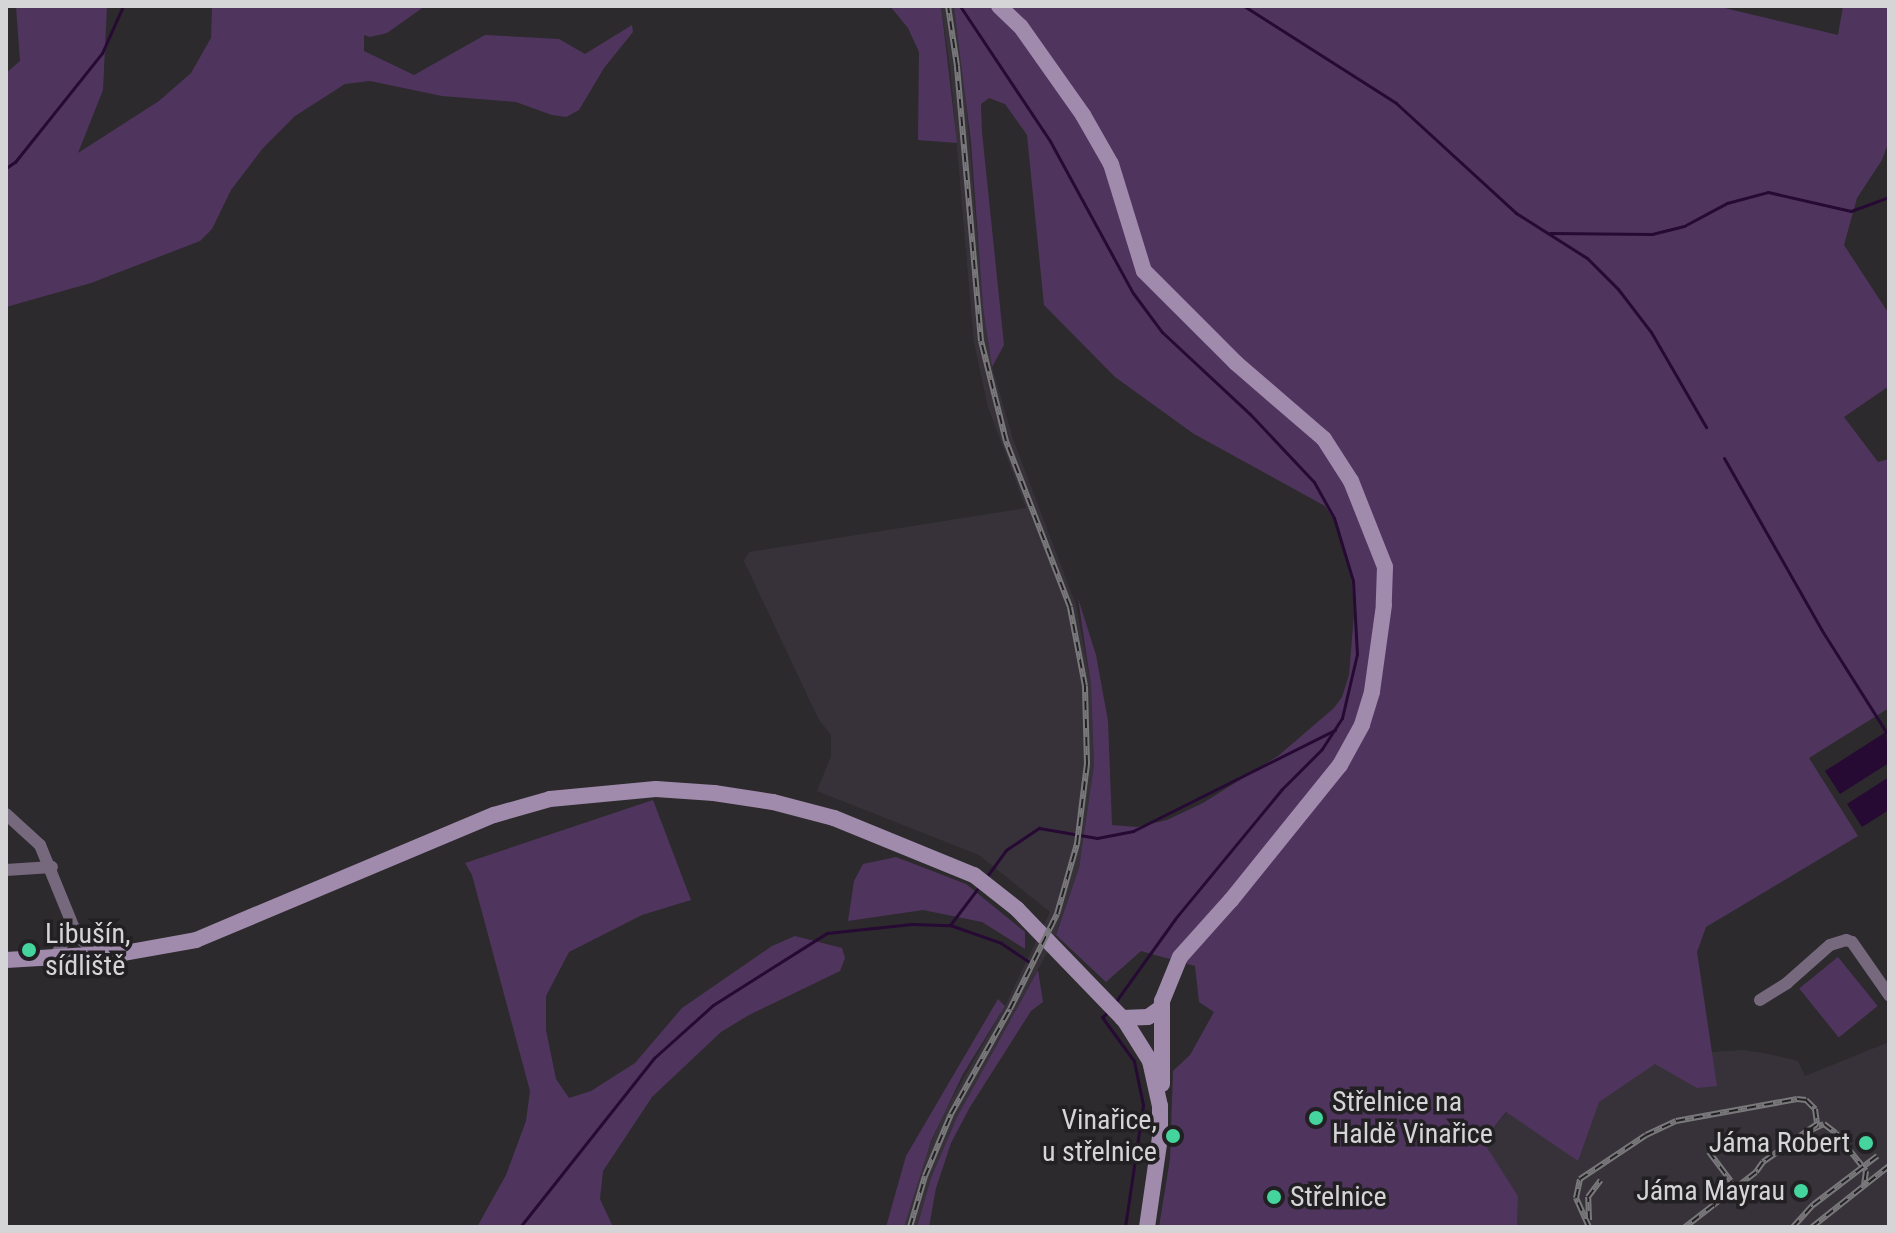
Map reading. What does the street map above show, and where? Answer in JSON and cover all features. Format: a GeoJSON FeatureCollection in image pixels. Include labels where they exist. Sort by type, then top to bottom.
{"type":"FeatureCollection","features":[{"type":"Feature","properties":{"kind":"street"},"geometry":{"type":"LineString","coordinates":[[999,6],[1021,27],[1083,115],[1111,164],[1144,271],[1236,363],[1324,439],[1351,481],[1385,567],[1384,605],[1372,692],[1362,725],[1340,765],[1231,900],[1186,948],[1171,974],[1161,1008],[1160,1137],[1147,1227]]}},
{"type":"Feature","properties":{"kind":"street"},"geometry":{"type":"LineString","coordinates":[[6,960],[124,953],[196,940],[494,815],[550,799],[656,789],[773,802],[834,818],[974,875],[1017,909],[1120,1015],[1147,1054],[1160,1106]]}},
{"type":"Feature","properties":{"kind":"street"},"geometry":{"type":"LineString","coordinates":[[6,814],[30,832],[52,867],[73,926],[83,941],[100,954]]}},
{"type":"Feature","properties":{"kind":"street"},"geometry":{"type":"LineString","coordinates":[[6,870],[52,867]]}},
{"type":"Feature","properties":{"kind":"street"},"geometry":{"type":"LineString","coordinates":[[55,957],[73,926]]}},
{"type":"Feature","properties":{"kind":"street"},"geometry":{"type":"LineString","coordinates":[[1760,1000],[1787,983],[1830,945],[1846,940],[1852,942],[1889,995]]}},
{"type":"Feature","properties":{"kind":"street"},"geometry":{"type":"LineString","coordinates":[[1120,1015],[1148,1017],[1161,1008]]}},
{"type":"Feature","properties":{"kind":"shaded area"},"geometry":{"type":"Polygon","coordinates":[[[16,6],[107,6],[103,90],[78,153],[159,101],[191,73],[211,38],[212,6],[425,6],[387,33],[370,37],[364,35],[364,51],[414,75],[485,35],[559,39],[585,54],[632,25],[633,32],[604,68],[579,110],[566,117],[516,102],[442,96],[370,81],[345,84],[295,116],[263,148],[231,190],[212,229],[200,241],[91,283],[6,307],[6,73],[20,61],[16,6]]]}},
{"type":"Feature","properties":{"kind":"shaded area"},"geometry":{"type":"Polygon","coordinates":[[[890,6],[941,6],[957,143],[918,140],[919,52],[908,28],[890,6]]]}},
{"type":"Feature","properties":{"kind":"shaded area"},"geometry":{"type":"Polygon","coordinates":[[[941,6],[954,6],[963,65],[983,307],[992,367],[1013,439],[1076,605],[1091,685],[1094,765],[1079,868],[1053,942],[957,1117],[931,1178],[917,1227],[904,1227],[918,1173],[945,1111],[1005,1006],[1050,912],[979,855],[817,791],[831,756],[831,735],[819,720],[744,561],[749,552],[1026,508],[988,407],[974,343],[950,67],[941,6]]]}},
{"type":"Feature","properties":{"kind":"shaded area"},"geometry":{"type":"Polygon","coordinates":[[[954,6],[1716,6],[1838,35],[1843,6],[1889,6],[1889,141],[1882,160],[1857,198],[1844,245],[1889,314],[1889,386],[1844,417],[1878,462],[1889,459],[1889,708],[1809,758],[1858,836],[1706,927],[1697,952],[1717,1086],[1697,1088],[1655,1064],[1599,1102],[1578,1161],[1506,1112],[1483,1141],[1518,1196],[1517,1227],[1159,1227],[1170,1159],[1173,1071],[1190,1055],[1214,1012],[1199,1002],[1195,966],[1141,951],[1106,982],[1056,935],[1079,868],[1094,765],[1091,685],[1078,598],[1096,655],[1108,721],[1112,825],[1137,827],[1167,820],[1203,803],[1278,756],[1334,708],[1342,697],[1349,675],[1354,614],[1352,583],[1339,528],[1325,506],[1194,434],[1115,377],[1044,305],[1027,135],[1005,104],[989,98],[981,104],[982,132],[1004,345],[992,367],[983,307],[971,142],[954,6]]]}},
{"type":"Feature","properties":{"kind":"shaded area"},"geometry":{"type":"Polygon","coordinates":[[[1886,732],[1889,763],[1840,794],[1825,771],[1886,732]]]}},
{"type":"Feature","properties":{"kind":"shaded area"},"geometry":{"type":"Polygon","coordinates":[[[1889,777],[1889,810],[1862,827],[1847,804],[1889,777]]]}},
{"type":"Feature","properties":{"kind":"shaded area"},"geometry":{"type":"Polygon","coordinates":[[[653,800],[691,900],[642,915],[569,952],[546,996],[546,1030],[556,1079],[569,1098],[591,1091],[635,1063],[682,1008],[772,946],[795,936],[842,948],[845,958],[840,971],[721,1032],[652,1097],[603,1171],[600,1199],[613,1227],[477,1227],[506,1175],[526,1121],[530,1091],[472,875],[465,863],[653,800]]]}},
{"type":"Feature","properties":{"kind":"shaded area"},"geometry":{"type":"Polygon","coordinates":[[[896,857],[966,884],[1025,932],[1025,949],[982,922],[923,910],[848,921],[854,881],[863,864],[896,857]]]}},
{"type":"Feature","properties":{"kind":"shaded area"},"geometry":{"type":"Polygon","coordinates":[[[1838,957],[1878,1006],[1839,1037],[1799,988],[1838,957]]]}},
{"type":"Feature","properties":{"kind":"shaded area"},"geometry":{"type":"Polygon","coordinates":[[[1038,970],[1043,1002],[1031,1011],[970,1107],[951,1143],[936,1188],[929,1227],[917,1227],[931,1178],[957,1117],[1038,970]]]}},
{"type":"Feature","properties":{"kind":"shaded area"},"geometry":{"type":"Polygon","coordinates":[[[998,999],[1005,1006],[963,1074],[931,1141],[904,1227],[886,1227],[906,1156],[998,999]]]}},
{"type":"Feature","properties":{"kind":"shaded area"},"geometry":{"type":"Polygon","coordinates":[[[1889,1042],[1889,1227],[1517,1227],[1518,1196],[1483,1141],[1507,1112],[1594,1097],[1664,1055],[1744,1050],[1798,1061],[1805,1076],[1889,1042]]]}},
{"type":"Feature","properties":{"kind":"waterway"},"geometry":{"type":"LineString","coordinates":[[6,168],[15,162],[102,53],[123,6]]}},
{"type":"Feature","properties":{"kind":"waterway"},"geometry":{"type":"LineString","coordinates":[[960,6],[1050,141],[1133,293],[1162,332],[1250,414],[1314,482],[1334,518],[1353,581],[1357,654],[1342,718],[1322,749],[1282,789],[1175,919],[1116,1001]]}},
{"type":"Feature","properties":{"kind":"waterway"},"geometry":{"type":"LineString","coordinates":[[1244,6],[1396,103],[1516,213],[1587,258],[1618,289],[1651,332],[1706,427]]}},
{"type":"Feature","properties":{"kind":"waterway"},"geometry":{"type":"LineString","coordinates":[[1550,233],[1652,234],[1684,226],[1727,203],[1768,192],[1851,211],[1889,197]]}},
{"type":"Feature","properties":{"kind":"waterway"},"geometry":{"type":"LineString","coordinates":[[1724,458],[1821,629],[1886,732]]}},
{"type":"Feature","properties":{"kind":"waterway"},"geometry":{"type":"LineString","coordinates":[[985,879],[1006,850],[1039,828],[1097,838],[1133,831],[1335,730]]}},
{"type":"Feature","properties":{"kind":"waterway"},"geometry":{"type":"LineString","coordinates":[[520,1227],[654,1058],[713,1005],[827,933],[912,924],[950,925],[978,888]]}},
{"type":"Feature","properties":{"kind":"waterway"},"geometry":{"type":"LineString","coordinates":[[950,925],[1001,943],[1031,963]]}},
{"type":"Feature","properties":{"kind":"waterway"},"geometry":{"type":"LineString","coordinates":[[1109,1011],[1102,1017],[1134,1061],[1143,1105],[1125,1227]]}},
{"type":"Feature","properties":{"kind":"railway"},"geometry":{"type":"LineString","coordinates":[[910,1227],[925,1176],[951,1114],[1010,1009],[1057,914],[1077,844],[1087,764],[1085,686],[1070,607],[1006,441],[981,341],[957,66],[948,6]]}},
{"type":"Feature","properties":{"kind":"railway"},"geometry":{"type":"LineString","coordinates":[[1589,1227],[1576,1198],[1580,1179],[1646,1135],[1676,1121],[1797,1099],[1806,1100],[1815,1109],[1817,1124],[1763,1162],[1756,1172],[1685,1227]]}},
{"type":"Feature","properties":{"kind":"railway"},"geometry":{"type":"LineString","coordinates":[[1811,1130],[1824,1124],[1836,1133],[1866,1171],[1864,1186]]}},
{"type":"Feature","properties":{"kind":"railway"},"geometry":{"type":"LineString","coordinates":[[1709,1152],[1731,1181],[1727,1199]]}},
{"type":"Feature","properties":{"kind":"railway"},"geometry":{"type":"LineString","coordinates":[[1793,1227],[1813,1205],[1877,1156]]}},
{"type":"Feature","properties":{"kind":"railway"},"geometry":{"type":"LineString","coordinates":[[1812,1227],[1889,1166]]}},
{"type":"Feature","properties":{"kind":"railway"},"geometry":{"type":"LineString","coordinates":[[1589,1220],[1588,1197],[1601,1180]]}},
{"type":"Feature","properties":{"kind":"place","name":"Libušín, sídliště"},"geometry":{"type":"Point","coordinates":[29,950]}},
{"type":"Feature","properties":{"kind":"place","name":"Střelnice na Haldě Vinařice"},"geometry":{"type":"Point","coordinates":[1316,1118]}},
{"type":"Feature","properties":{"kind":"place","name":"Vinařice, u střelnice"},"geometry":{"type":"Point","coordinates":[1173,1136]}},
{"type":"Feature","properties":{"kind":"place","name":"Jáma Robert"},"geometry":{"type":"Point","coordinates":[1866,1143]}},
{"type":"Feature","properties":{"kind":"place","name":"Jáma Mayrau"},"geometry":{"type":"Point","coordinates":[1801,1191]}},
{"type":"Feature","properties":{"kind":"place","name":"Střelnice"},"geometry":{"type":"Point","coordinates":[1274,1197]}}]}
